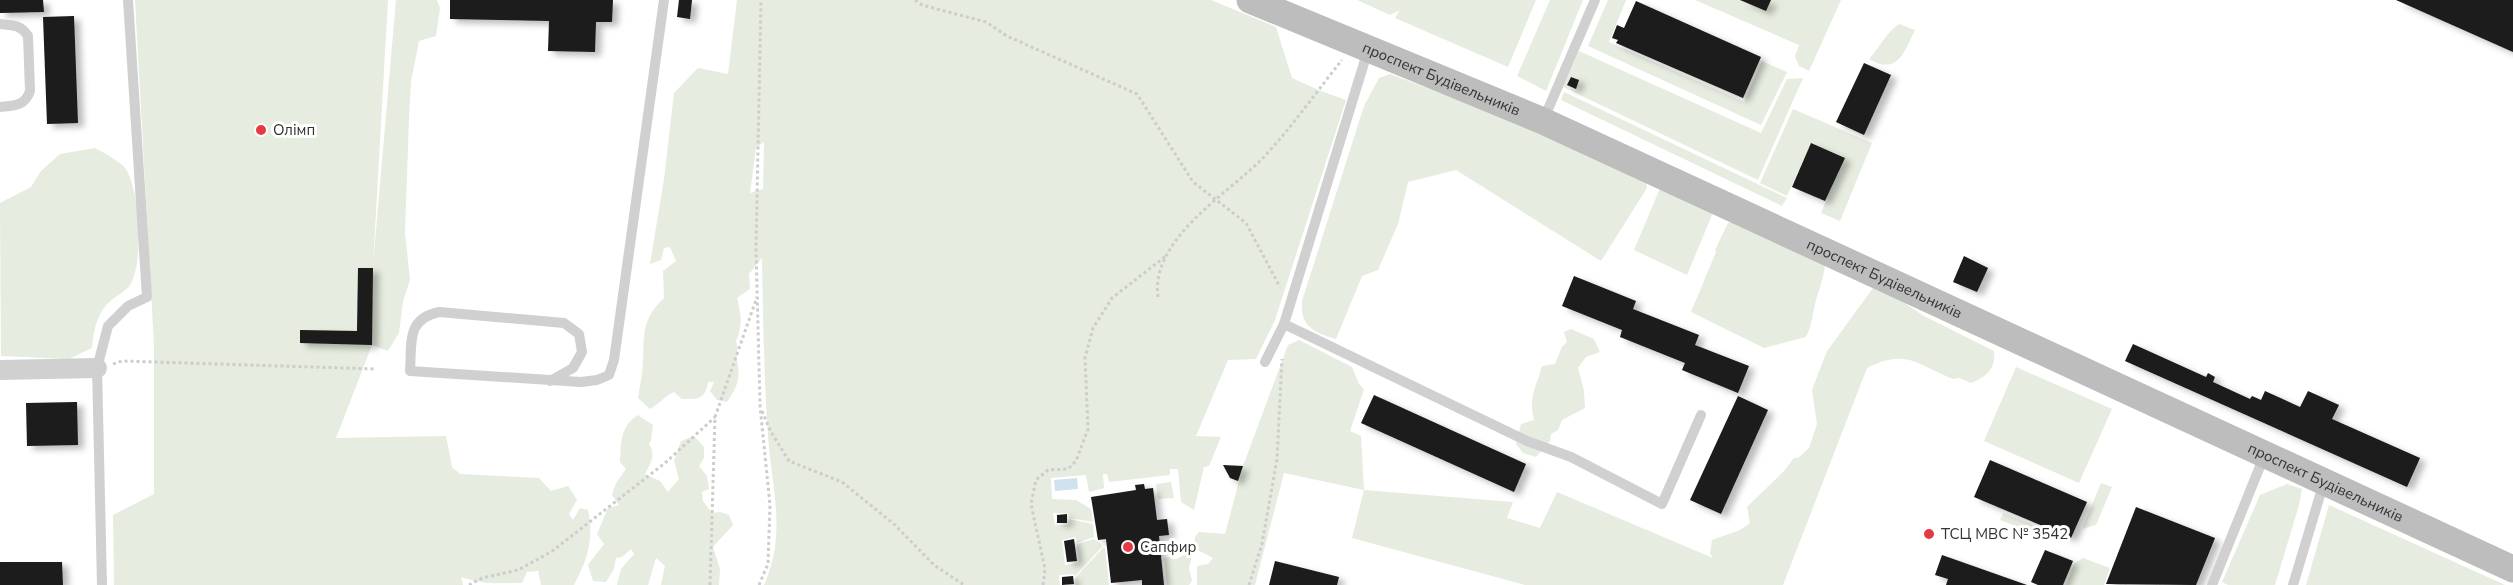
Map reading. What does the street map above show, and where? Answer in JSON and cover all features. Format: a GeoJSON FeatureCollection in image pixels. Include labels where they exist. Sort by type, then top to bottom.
{"type":"FeatureCollection","features":[{"type":"Feature","properties":{"kind":"street","name":"проспект Будівельників"},"geometry":{"type":"LineString","coordinates":[[1250,0],[1543,121],[2513,569]]}},
{"type":"Feature","properties":{"kind":"street"},"geometry":{"type":"LineString","coordinates":[[0,370],[97,368]]}},
{"type":"Feature","properties":{"kind":"lane"},"geometry":{"type":"LineString","coordinates":[[102,585],[97,368],[108,326],[128,306],[147,297],[128,0]]}},
{"type":"Feature","properties":{"kind":"lane"},"geometry":{"type":"LineString","coordinates":[[550,381],[573,368],[582,352],[579,334],[564,323],[439,312],[423,318],[412,331],[410,371],[550,381],[597,380],[609,375],[614,360],[663,0]]}},
{"type":"Feature","properties":{"kind":"lane"},"geometry":{"type":"LineString","coordinates":[[1543,121],[1595,0]]}},
{"type":"Feature","properties":{"kind":"lane"},"geometry":{"type":"LineString","coordinates":[[0,24],[14,25],[24,29],[28,36],[30,91],[22,104],[0,107]]}},
{"type":"Feature","properties":{"kind":"lane"},"geometry":{"type":"LineString","coordinates":[[1265,362],[1284,324],[1362,46]]}},
{"type":"Feature","properties":{"kind":"lane"},"geometry":{"type":"LineString","coordinates":[[1284,324],[1527,441],[1571,458],[1662,504],[1701,415]]}},
{"type":"Feature","properties":{"kind":"lane"},"geometry":{"type":"LineString","coordinates":[[2212,585],[2265,453]]}},
{"type":"Feature","properties":{"kind":"lane"},"geometry":{"type":"LineString","coordinates":[[2293,585],[2325,481]]}},
{"type":"Feature","properties":{"kind":"path"},"geometry":{"type":"LineString","coordinates":[[759,585],[768,564],[771,505],[760,406],[757,294],[761,0]]}},
{"type":"Feature","properties":{"kind":"path"},"geometry":{"type":"LineString","coordinates":[[915,0],[922,5],[986,22],[1007,36],[1137,94],[1193,182],[1246,223],[1282,291]]}},
{"type":"Feature","properties":{"kind":"path"},"geometry":{"type":"LineString","coordinates":[[1043,585],[1045,569],[1031,504],[1036,480],[1048,470],[1068,469],[1077,462],[1088,429],[1085,358],[1093,328],[1112,298],[1166,256],[1201,211],[1262,160],[1362,46]]}},
{"type":"Feature","properties":{"kind":"path"},"geometry":{"type":"LineString","coordinates":[[1158,297],[1156,287],[1166,256]]}},
{"type":"Feature","properties":{"kind":"path"},"geometry":{"type":"LineString","coordinates":[[710,585],[715,417],[757,294]]}},
{"type":"Feature","properties":{"kind":"path"},"geometry":{"type":"LineString","coordinates":[[1249,585],[1262,544],[1277,459],[1282,358]]}},
{"type":"Feature","properties":{"kind":"path"},"geometry":{"type":"LineString","coordinates":[[97,368],[122,361],[376,369]]}},
{"type":"Feature","properties":{"kind":"path"},"geometry":{"type":"LineString","coordinates":[[760,406],[771,432],[789,461],[842,482],[895,525],[934,565],[964,585]]}},
{"type":"Feature","properties":{"kind":"path"},"geometry":{"type":"LineString","coordinates":[[469,585],[482,578],[518,570],[551,552],[664,463],[715,417]]}},
{"type":"Feature","properties":{"kind":"shaded area"},"geometry":{"type":"Polygon","coordinates":[[[135,0],[388,0],[373,265],[396,0],[437,0],[440,8],[436,36],[419,41],[411,81],[405,233],[410,280],[403,301],[399,333],[388,351],[372,345],[336,438],[446,436],[452,467],[460,474],[539,478],[551,491],[568,486],[577,500],[569,514],[573,520],[580,508],[588,510],[590,520],[590,539],[586,557],[574,585],[541,585],[538,571],[527,572],[522,583],[484,582],[461,577],[463,585],[114,585],[113,515],[154,494],[154,346],[135,0]]]}},
{"type":"Feature","properties":{"kind":"shaded area"},"geometry":{"type":"Polygon","coordinates":[[[737,0],[1211,0],[1276,27],[1292,78],[1346,100],[1275,320],[1256,359],[1228,360],[1196,436],[1221,437],[1209,466],[1204,467],[1194,510],[1181,502],[1178,469],[1170,469],[1170,475],[1109,482],[1107,474],[1103,474],[1104,488],[1089,492],[1086,475],[1051,478],[1052,499],[1076,500],[1091,509],[1093,522],[1069,518],[1068,513],[1053,513],[1055,525],[1068,525],[1069,519],[1093,524],[1094,537],[1077,543],[1076,537],[1062,540],[1065,565],[1079,563],[1077,544],[1094,539],[1102,547],[1075,576],[1074,574],[1059,575],[1060,585],[764,585],[775,547],[776,511],[767,414],[762,258],[749,274],[750,289],[737,298],[741,320],[736,341],[738,378],[736,387],[727,402],[717,400],[710,391],[714,382],[708,382],[705,392],[700,397],[682,399],[674,392],[650,409],[638,398],[646,325],[655,307],[664,298],[663,271],[676,261],[670,247],[664,248],[661,260],[650,264],[664,179],[674,93],[698,68],[728,74],[737,0]],[[764,142],[756,148],[750,193],[763,189],[764,142]]]}},
{"type":"Feature","properties":{"kind":"shaded area"},"geometry":{"type":"Polygon","coordinates":[[[1357,0],[1536,0],[1508,67],[1395,18],[1400,10],[1390,15],[1357,0]]]}},
{"type":"Feature","properties":{"kind":"shaded area"},"geometry":{"type":"Polygon","coordinates":[[[1550,0],[1583,0],[1546,91],[1517,76],[1550,0]]]}},
{"type":"Feature","properties":{"kind":"shaded area"},"geometry":{"type":"Polygon","coordinates":[[[1608,0],[1626,0],[1609,42],[1744,102],[1762,61],[1787,72],[1761,125],[1588,46],[1608,0]]]}},
{"type":"Feature","properties":{"kind":"shaded area"},"geometry":{"type":"Polygon","coordinates":[[[1695,0],[1841,0],[1809,71],[1799,66],[1795,56],[1799,45],[1695,0]]]}},
{"type":"Feature","properties":{"kind":"shaded area"},"geometry":{"type":"Polygon","coordinates":[[[1899,24],[1915,30],[1899,59],[1887,65],[1869,59],[1887,36],[1899,24]]]}},
{"type":"Feature","properties":{"kind":"shaded area"},"geometry":{"type":"Polygon","coordinates":[[[1579,51],[1761,133],[1787,79],[1803,78],[1758,180],[1563,87],[1579,51]]]}},
{"type":"Feature","properties":{"kind":"shaded area"},"geometry":{"type":"Polygon","coordinates":[[[1390,74],[1467,103],[1645,178],[1647,188],[1601,261],[1456,170],[1408,182],[1398,224],[1378,270],[1362,276],[1336,339],[1310,327],[1303,317],[1302,301],[1364,106],[1379,78],[1390,74]]]}},
{"type":"Feature","properties":{"kind":"shaded area"},"geometry":{"type":"Polygon","coordinates":[[[1564,92],[1787,198],[1782,206],[1561,100],[1564,92]]]}},
{"type":"Feature","properties":{"kind":"shaded area"},"geometry":{"type":"Polygon","coordinates":[[[1793,109],[1872,143],[1840,221],[1821,213],[1844,157],[1811,143],[1787,196],[1760,183],[1793,109]]]}},
{"type":"Feature","properties":{"kind":"shaded area"},"geometry":{"type":"Polygon","coordinates":[[[95,148],[115,159],[125,168],[134,192],[139,244],[130,285],[103,309],[95,327],[92,348],[69,359],[1,356],[0,203],[31,187],[41,171],[60,154],[95,148]]]}},
{"type":"Feature","properties":{"kind":"shaded area"},"geometry":{"type":"Polygon","coordinates":[[[1661,186],[1714,210],[1687,275],[1634,250],[1661,186]]]}},
{"type":"Feature","properties":{"kind":"shaded area"},"geometry":{"type":"Polygon","coordinates":[[[1737,220],[1825,264],[1806,337],[1764,348],[1691,312],[1728,223],[1737,220]]]}},
{"type":"Feature","properties":{"kind":"shaded area"},"geometry":{"type":"Polygon","coordinates":[[[1876,284],[1924,316],[1994,351],[1993,363],[1989,372],[1971,383],[1959,378],[1953,379],[1921,364],[1902,359],[1892,359],[1867,368],[1783,585],[1525,585],[1352,538],[1364,490],[1513,502],[1507,518],[1540,528],[1557,492],[1713,558],[1710,553],[1712,540],[1740,530],[1750,523],[1747,507],[1794,458],[1798,458],[1809,448],[1817,424],[1812,390],[1827,351],[1876,284]]]}},
{"type":"Feature","properties":{"kind":"shaded area"},"geometry":{"type":"Polygon","coordinates":[[[1571,329],[1594,339],[1600,352],[1586,357],[1578,368],[1584,391],[1585,408],[1562,420],[1558,430],[1551,434],[1550,441],[1536,457],[1523,453],[1516,444],[1521,424],[1534,420],[1532,398],[1542,366],[1555,364],[1562,347],[1567,342],[1564,332],[1571,329]]]}},
{"type":"Feature","properties":{"kind":"shaded area"},"geometry":{"type":"Polygon","coordinates":[[[1299,340],[1352,367],[1359,384],[1364,389],[1350,431],[1361,436],[1364,490],[1284,473],[1255,585],[1197,585],[1197,566],[1208,564],[1213,558],[1194,548],[1195,537],[1199,532],[1225,534],[1243,466],[1288,345],[1299,340]]]}},
{"type":"Feature","properties":{"kind":"shaded area"},"geometry":{"type":"Polygon","coordinates":[[[2016,367],[2112,409],[2079,483],[1984,441],[2016,367]]]}},
{"type":"Feature","properties":{"kind":"shaded area"},"geometry":{"type":"Polygon","coordinates":[[[638,415],[653,425],[649,444],[652,459],[645,474],[660,481],[668,492],[679,479],[674,461],[681,441],[694,436],[704,447],[704,458],[699,466],[707,476],[709,489],[702,492],[703,501],[712,513],[720,512],[729,515],[733,525],[713,547],[720,569],[719,585],[661,585],[665,566],[656,558],[648,585],[617,585],[621,569],[634,554],[631,549],[622,557],[616,558],[614,569],[606,582],[593,581],[588,565],[604,544],[597,534],[608,508],[619,505],[612,495],[616,483],[626,469],[620,462],[623,436],[628,424],[638,415]]]}},
{"type":"Feature","properties":{"kind":"shaded area"},"geometry":{"type":"Polygon","coordinates":[[[1171,482],[1174,498],[1158,499],[1156,484],[1171,482]]]}},
{"type":"Feature","properties":{"kind":"shaded area"},"geometry":{"type":"Polygon","coordinates":[[[2101,483],[2112,487],[2096,525],[2082,529],[2101,483]]]}},
{"type":"Feature","properties":{"kind":"shaded area"},"geometry":{"type":"Polygon","coordinates":[[[2287,484],[2302,489],[2275,585],[2228,585],[2222,582],[2260,495],[2287,484]]]}},
{"type":"Feature","properties":{"kind":"shaded area"},"geometry":{"type":"Polygon","coordinates":[[[2329,505],[2505,585],[2306,585],[2329,505]]]}},
{"type":"Feature","properties":{"kind":"shaded area"},"geometry":{"type":"Polygon","coordinates":[[[2003,513],[2041,528],[2039,535],[2000,520],[2003,513]]]}},
{"type":"Feature","properties":{"kind":"shaded area"},"geometry":{"type":"Polygon","coordinates":[[[1105,548],[1109,585],[1076,585],[1075,578],[1105,548]]]}},
{"type":"Feature","properties":{"kind":"shaded area"},"geometry":{"type":"Polygon","coordinates":[[[1190,551],[1192,556],[1189,568],[1192,581],[1189,585],[1167,585],[1164,558],[1177,559],[1190,551]]]}},
{"type":"Feature","properties":{"kind":"shaded area"},"geometry":{"type":"Polygon","coordinates":[[[2083,558],[2110,568],[2104,585],[2066,585],[2074,564],[2083,558]]]}},
{"type":"Feature","properties":{"kind":"water"},"geometry":{"type":"Polygon","coordinates":[[[1077,478],[1078,489],[1055,491],[1054,480],[1077,478]]]}},
{"type":"Feature","properties":{"kind":"building"},"geometry":{"type":"Polygon","coordinates":[[[0,0],[43,0],[44,12],[0,13],[0,0]]]}},
{"type":"Feature","properties":{"kind":"building"},"geometry":{"type":"Polygon","coordinates":[[[450,0],[613,0],[612,22],[596,22],[595,52],[548,51],[549,21],[450,19],[450,0]]]}},
{"type":"Feature","properties":{"kind":"building"},"geometry":{"type":"Polygon","coordinates":[[[679,0],[692,0],[690,19],[677,17],[679,0]]]}},
{"type":"Feature","properties":{"kind":"building"},"geometry":{"type":"Polygon","coordinates":[[[1740,0],[1771,0],[1766,11],[1740,0]]]}},
{"type":"Feature","properties":{"kind":"building"},"geometry":{"type":"Polygon","coordinates":[[[2396,0],[2513,0],[2513,52],[2396,0]]]}},
{"type":"Feature","properties":{"kind":"building"},"geometry":{"type":"Polygon","coordinates":[[[1636,1],[1761,57],[1743,98],[1616,43],[1618,40],[1612,38],[1617,25],[1624,28],[1636,1]]]}},
{"type":"Feature","properties":{"kind":"building"},"geometry":{"type":"Polygon","coordinates":[[[74,16],[78,123],[47,124],[43,17],[74,16]]]}},
{"type":"Feature","properties":{"kind":"building"},"geometry":{"type":"Polygon","coordinates":[[[1864,63],[1891,75],[1864,135],[1836,122],[1864,63]]]}},
{"type":"Feature","properties":{"kind":"building"},"geometry":{"type":"Polygon","coordinates":[[[1571,77],[1579,80],[1576,89],[1567,85],[1571,77]]]}},
{"type":"Feature","properties":{"kind":"building"},"geometry":{"type":"Polygon","coordinates":[[[1811,143],[1845,158],[1825,201],[1792,187],[1811,143]]]}},
{"type":"Feature","properties":{"kind":"building"},"geometry":{"type":"Polygon","coordinates":[[[1964,256],[1988,268],[1977,292],[1953,282],[1964,256]]]}},
{"type":"Feature","properties":{"kind":"building"},"geometry":{"type":"Polygon","coordinates":[[[358,268],[373,268],[372,345],[300,343],[300,330],[357,331],[358,268]]]}},
{"type":"Feature","properties":{"kind":"building"},"geometry":{"type":"Polygon","coordinates":[[[1574,276],[1636,301],[1633,309],[1699,335],[1695,345],[1749,366],[1738,393],[1682,370],[1685,363],[1620,337],[1622,330],[1562,306],[1574,276]]]}},
{"type":"Feature","properties":{"kind":"building"},"geometry":{"type":"Polygon","coordinates":[[[2133,344],[2206,377],[2208,373],[2215,377],[2213,382],[2250,399],[2252,396],[2261,400],[2265,391],[2300,407],[2308,391],[2339,405],[2332,419],[2420,458],[2407,487],[2125,361],[2133,344]]]}},
{"type":"Feature","properties":{"kind":"building"},"geometry":{"type":"Polygon","coordinates":[[[1374,395],[1526,464],[1514,492],[1361,423],[1374,395]]]}},
{"type":"Feature","properties":{"kind":"building"},"geometry":{"type":"Polygon","coordinates":[[[1738,396],[1768,410],[1721,514],[1690,500],[1738,396]]]}},
{"type":"Feature","properties":{"kind":"building"},"geometry":{"type":"Polygon","coordinates":[[[77,402],[78,445],[27,446],[26,403],[77,402]]]}},
{"type":"Feature","properties":{"kind":"building"},"geometry":{"type":"Polygon","coordinates":[[[1990,460],[2087,502],[2071,538],[1974,497],[1990,460]]]}},
{"type":"Feature","properties":{"kind":"building"},"geometry":{"type":"Polygon","coordinates":[[[1223,465],[1243,466],[1238,481],[1230,478],[1223,465]]]}},
{"type":"Feature","properties":{"kind":"building"},"geometry":{"type":"Polygon","coordinates":[[[1144,484],[1145,489],[1153,488],[1157,520],[1167,519],[1169,535],[1159,536],[1164,585],[1142,585],[1142,580],[1111,583],[1106,539],[1098,540],[1091,497],[1136,490],[1135,485],[1144,484]]]}},
{"type":"Feature","properties":{"kind":"building"},"geometry":{"type":"Polygon","coordinates":[[[2136,507],[2215,538],[2196,585],[2106,584],[2136,507]]]}},
{"type":"Feature","properties":{"kind":"building"},"geometry":{"type":"Polygon","coordinates":[[[1067,514],[1067,523],[1057,523],[1057,515],[1067,514]]]}},
{"type":"Feature","properties":{"kind":"building"},"geometry":{"type":"Polygon","coordinates":[[[1074,539],[1077,561],[1067,562],[1064,541],[1074,539]]]}},
{"type":"Feature","properties":{"kind":"building"},"geometry":{"type":"Polygon","coordinates":[[[2045,550],[2073,561],[2063,585],[2038,585],[2031,582],[2045,550]]]}},
{"type":"Feature","properties":{"kind":"building"},"geometry":{"type":"Polygon","coordinates":[[[1942,555],[2027,585],[1946,585],[1948,579],[1935,575],[1942,555]]]}},
{"type":"Feature","properties":{"kind":"building"},"geometry":{"type":"Polygon","coordinates":[[[1275,561],[1339,577],[1337,585],[1269,585],[1275,561]]]}},
{"type":"Feature","properties":{"kind":"building"},"geometry":{"type":"Polygon","coordinates":[[[0,562],[62,562],[63,585],[0,585],[0,562]]]}},
{"type":"Feature","properties":{"kind":"building"},"geometry":{"type":"Polygon","coordinates":[[[1073,576],[1074,584],[1062,585],[1062,577],[1073,576]]]}},
{"type":"Feature","properties":{"kind":"place","name":"Олімп"},"geometry":{"type":"Point","coordinates":[261,130]}},
{"type":"Feature","properties":{"kind":"place","name":"ТСЦ МВС № 3542"},"geometry":{"type":"Point","coordinates":[1929,534]}},
{"type":"Feature","properties":{"kind":"place","name":"Сапфир"},"geometry":{"type":"Point","coordinates":[1128,547]}}]}
